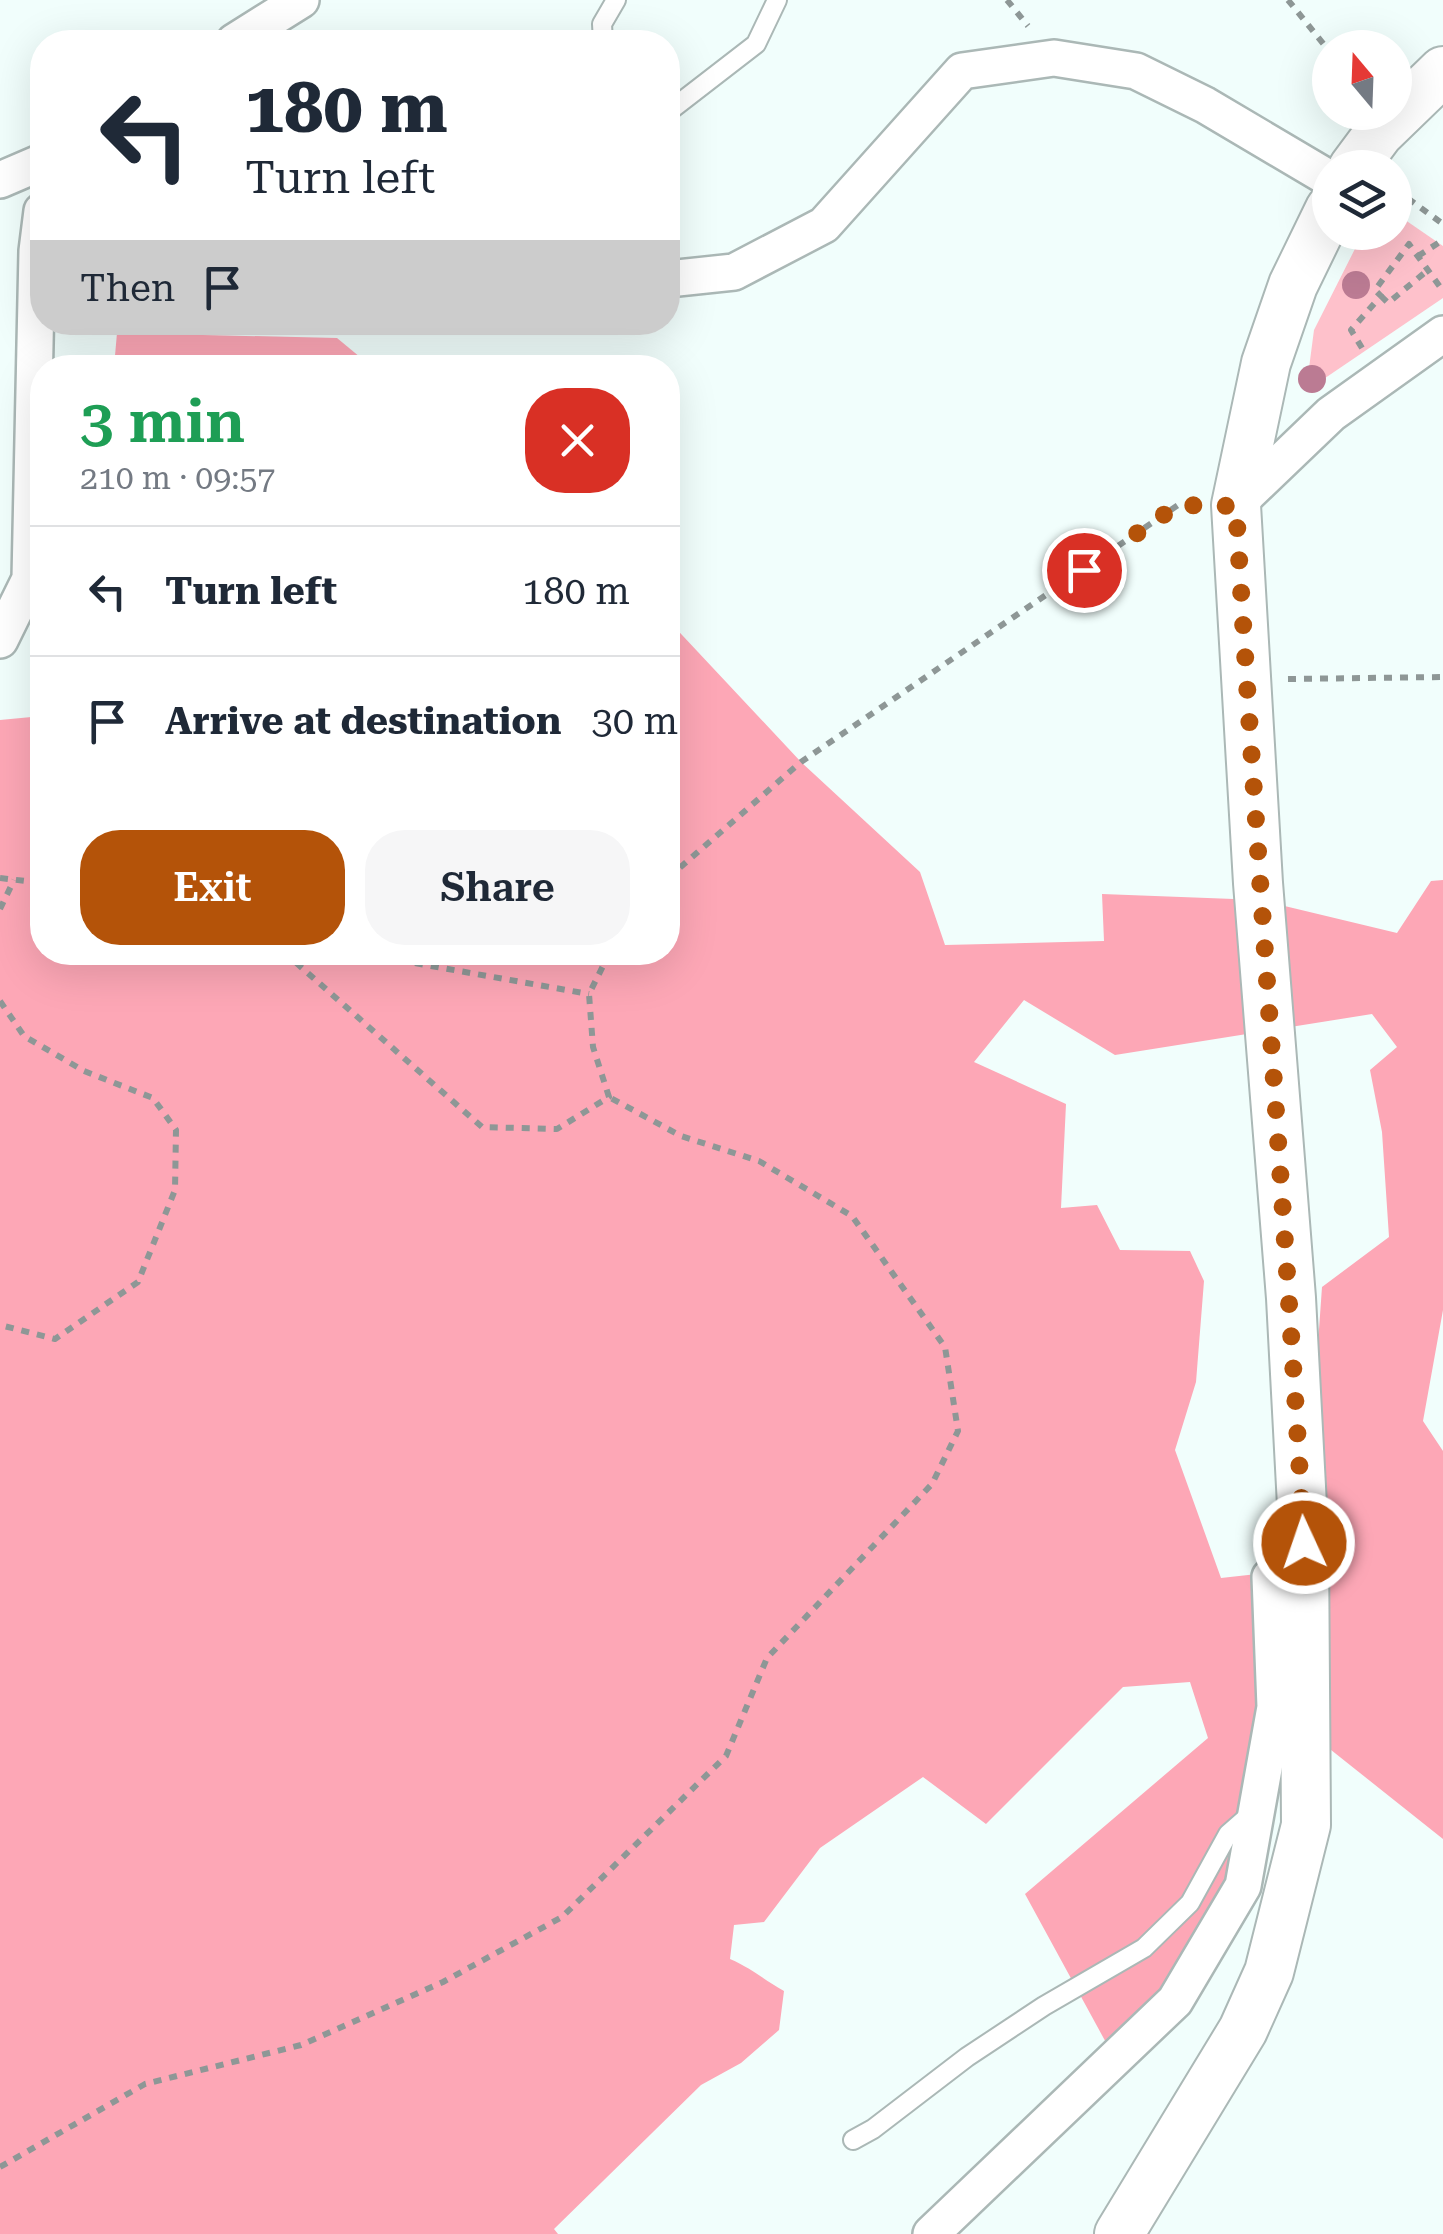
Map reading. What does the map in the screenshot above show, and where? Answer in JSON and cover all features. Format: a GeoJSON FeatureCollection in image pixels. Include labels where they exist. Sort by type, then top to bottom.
{"type":"FeatureCollection","features":[{"type":"Feature","properties":{"kind":"main road"},"geometry":{"type":"LineString","coordinates":[[1366,150],[1443,71]]}},
{"type":"Feature","properties":{"kind":"main road"},"geometry":{"type":"LineString","coordinates":[[1119,2234],[1243,2030],[1269,1972],[1306,1826],[1304,1543],[1291,1298],[1269,1031],[1236,506],[1266,363],[1293,285],[1312,246]]}},
{"type":"Feature","properties":{"kind":"street"},"geometry":{"type":"LineString","coordinates":[[253,30],[302,0]]}},
{"type":"Feature","properties":{"kind":"street"},"geometry":{"type":"LineString","coordinates":[[680,277],[734,272],[824,225],[962,71],[1054,58],[1136,71],[1205,104],[1312,167]]}},
{"type":"Feature","properties":{"kind":"street"},"geometry":{"type":"LineString","coordinates":[[0,180],[30,167]]}},
{"type":"Feature","properties":{"kind":"street"},"geometry":{"type":"LineString","coordinates":[[1236,506],[1331,414],[1443,334]]}},
{"type":"Feature","properties":{"kind":"street"},"geometry":{"type":"LineString","coordinates":[[0,640],[30,579]]}},
{"type":"Feature","properties":{"kind":"street"},"geometry":{"type":"LineString","coordinates":[[931,2234],[1175,2001],[1243,1886],[1275,1707],[1270,1577],[1304,1543]]}},
{"type":"Feature","properties":{"kind":"lane"},"geometry":{"type":"LineString","coordinates":[[602,30],[616,0]]}},
{"type":"Feature","properties":{"kind":"lane"},"geometry":{"type":"LineString","coordinates":[[680,103],[756,44],[778,0]]}},
{"type":"Feature","properties":{"kind":"lane"},"geometry":{"type":"LineString","coordinates":[[854,2140],[966,2057],[1144,1948],[1190,1903],[1228,1834],[1256,1809]]}},
{"type":"Feature","properties":{"kind":"path"},"geometry":{"type":"LineString","coordinates":[[1288,0],[1312,30]]}},
{"type":"Feature","properties":{"kind":"path"},"geometry":{"type":"LineString","coordinates":[[1412,201],[1443,224]]}},
{"type":"Feature","properties":{"kind":"path"},"geometry":{"type":"LineString","coordinates":[[1418,256],[1443,240]]}},
{"type":"Feature","properties":{"kind":"path"},"geometry":{"type":"LineString","coordinates":[[1428,270],[1388,303],[1374,290],[1410,244],[1443,290]]}},
{"type":"Feature","properties":{"kind":"path"},"geometry":{"type":"LineString","coordinates":[[1381,296],[1351,330],[1382,378]]}},
{"type":"Feature","properties":{"kind":"path"},"geometry":{"type":"LineString","coordinates":[[680,868],[801,762],[1178,505],[1236,506]]}},
{"type":"Feature","properties":{"kind":"path"},"geometry":{"type":"LineString","coordinates":[[1246,679],[1443,676]]}},
{"type":"Feature","properties":{"kind":"path"},"geometry":{"type":"LineString","coordinates":[[0,878],[30,882]]}},
{"type":"Feature","properties":{"kind":"path"},"geometry":{"type":"LineString","coordinates":[[0,909],[14,880]]}},
{"type":"Feature","properties":{"kind":"path"},"geometry":{"type":"LineString","coordinates":[[299,965],[482,1127],[557,1129],[610,1096]]}},
{"type":"Feature","properties":{"kind":"path"},"geometry":{"type":"LineString","coordinates":[[425,965],[588,994]]}},
{"type":"Feature","properties":{"kind":"path"},"geometry":{"type":"LineString","coordinates":[[0,2166],[145,2084],[301,2045],[443,1982],[562,1917],[726,1756],[766,1658],[932,1484],[958,1431],[944,1348],[852,1216],[759,1161],[681,1136],[610,1096],[592,1047],[588,994],[603,965]]}},
{"type":"Feature","properties":{"kind":"path"},"geometry":{"type":"LineString","coordinates":[[0,1001],[24,1036],[84,1070],[153,1098],[176,1130],[175,1190],[138,1282],[54,1339],[0,1325]]}},
{"type":"Feature","properties":{"kind":"shaded area"},"geometry":{"type":"Polygon","coordinates":[[[1412,225],[1443,246],[1443,298],[1306,391],[1314,330],[1354,250],[1412,250],[1412,225]]]}},
{"type":"Feature","properties":{"kind":"shaded area"},"geometry":{"type":"Polygon","coordinates":[[[117,335],[205,335],[337,338],[358,355],[115,355],[117,335]]]}},
{"type":"Feature","properties":{"kind":"shaded area"},"geometry":{"type":"Polygon","coordinates":[[[680,633],[801,762],[920,872],[945,945],[1104,941],[1102,894],[1260,900],[1397,933],[1431,881],[1443,880],[1443,1310],[1423,1421],[1443,1451],[1443,1839],[1272,1703],[1250,1895],[1109,2048],[1025,1894],[1208,1738],[1190,1682],[1123,1687],[986,1824],[923,1777],[820,1848],[764,1922],[734,1925],[730,1959],[784,1991],[779,2030],[741,2063],[701,2085],[554,2229],[558,2234],[0,2234],[0,720],[30,717],[30,965],[680,965],[680,633]],[[1024,1000],[974,1062],[1066,1104],[1061,1208],[1097,1205],[1120,1250],[1190,1251],[1204,1281],[1196,1382],[1175,1450],[1221,1578],[1266,1573],[1304,1542],[1322,1287],[1389,1237],[1382,1132],[1370,1070],[1397,1047],[1372,1014],[1115,1055],[1024,1000]]]}},
{"type":"Feature","properties":{"kind":"route"},"geometry":{"type":"LineString","coordinates":[[1084,570],[1178,505],[1236,506],[1258,883],[1291,1298],[1304,1543]]}}]}
